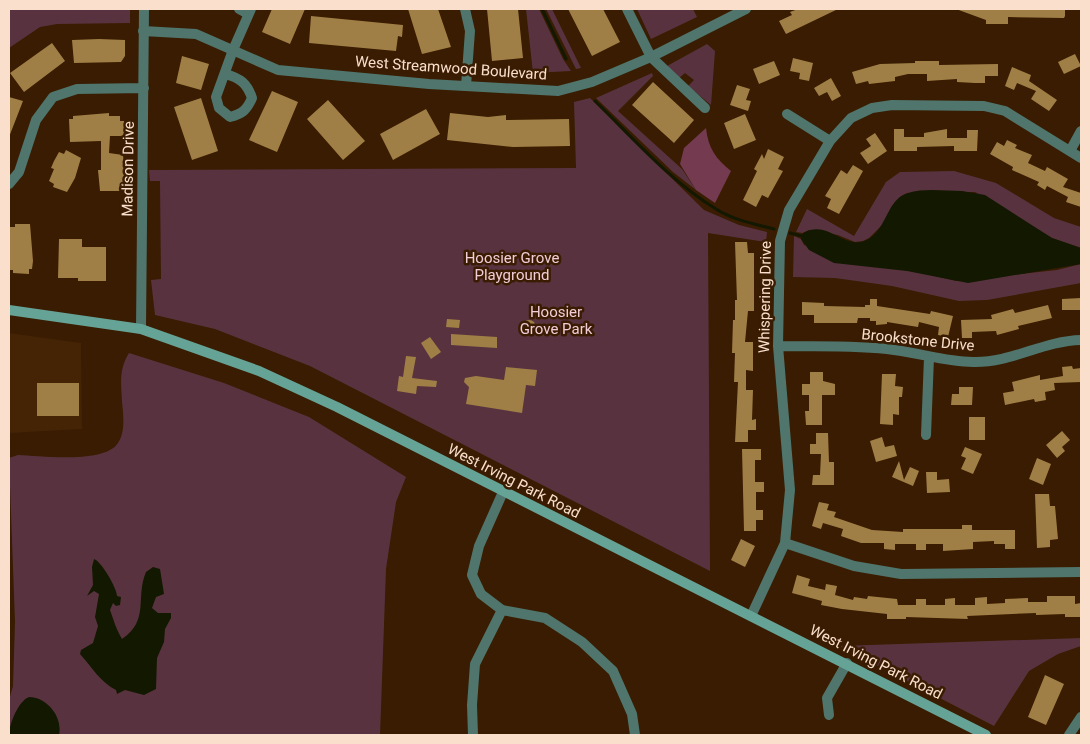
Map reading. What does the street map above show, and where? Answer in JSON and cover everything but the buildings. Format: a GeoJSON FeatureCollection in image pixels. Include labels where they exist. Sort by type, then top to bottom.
{"type":"FeatureCollection","features":[{"type":"Feature","properties":{"kind":"main road","name":"West Irving Park Road"},"geometry":{"type":"LineString","coordinates":[[9,310],[141,329],[259,371],[336,407],[847,663],[986,735]]}},
{"type":"Feature","properties":{"kind":"street","name":"Madison Drive"},"geometry":{"type":"LineString","coordinates":[[141,329],[144,9]]}},
{"type":"Feature","properties":{"kind":"street"},"geometry":{"type":"LineString","coordinates":[[465,9],[470,31],[466,86]]}},
{"type":"Feature","properties":{"kind":"street"},"geometry":{"type":"LineString","coordinates":[[627,9],[651,57],[705,108]]}},
{"type":"Feature","properties":{"kind":"street","name":"West Streamwood Boulevard"},"geometry":{"type":"LineString","coordinates":[[144,31],[196,34],[278,70],[542,91],[576,88],[651,57],[746,9]]}},
{"type":"Feature","properties":{"kind":"street"},"geometry":{"type":"LineString","coordinates":[[226,74],[246,11]]}},
{"type":"Feature","properties":{"kind":"street"},"geometry":{"type":"LineString","coordinates":[[9,184],[19,172],[36,120],[53,97],[77,89],[144,88]]}},
{"type":"Feature","properties":{"kind":"street","name":"Whispering Drive"},"geometry":{"type":"LineString","coordinates":[[751,616],[785,543],[790,490],[778,346],[779,264],[784,224],[795,198],[830,141],[850,118],[872,108],[892,105],[984,106],[1006,111],[1081,158]]}},
{"type":"Feature","properties":{"kind":"street"},"geometry":{"type":"LineString","coordinates":[[788,114],[830,141]]}},
{"type":"Feature","properties":{"kind":"street"},"geometry":{"type":"LineString","coordinates":[[1070,151],[1081,131]]}},
{"type":"Feature","properties":{"kind":"street","name":"Brookstone Drive"},"geometry":{"type":"LineString","coordinates":[[778,346],[871,348],[974,362],[1013,357],[1048,343],[1081,340]]}},
{"type":"Feature","properties":{"kind":"street"},"geometry":{"type":"LineString","coordinates":[[926,435],[929,357]]}},
{"type":"Feature","properties":{"kind":"street"},"geometry":{"type":"LineString","coordinates":[[503,492],[479,546],[472,575],[481,594],[502,610],[545,618],[582,642],[613,671],[632,714],[635,735]]}},
{"type":"Feature","properties":{"kind":"street"},"geometry":{"type":"LineString","coordinates":[[785,543],[854,566],[893,574],[1081,572]]}},
{"type":"Feature","properties":{"kind":"street"},"geometry":{"type":"LineString","coordinates":[[473,735],[472,705],[475,664],[502,610]]}},
{"type":"Feature","properties":{"kind":"street"},"geometry":{"type":"LineString","coordinates":[[829,715],[827,698],[847,663]]}},
{"type":"Feature","properties":{"kind":"street"},"geometry":{"type":"LineString","coordinates":[[1069,735],[1081,716]]}},
{"type":"Feature","properties":{"kind":"shaded area"},"geometry":{"type":"Polygon","coordinates":[[[706,128],[714,152],[731,171],[715,203],[696,190],[680,164],[684,148],[706,128]]]}},
{"type":"Feature","properties":{"kind":"shaded area"},"geometry":{"type":"Polygon","coordinates":[[[921,191],[962,191],[985,195],[1052,238],[1081,248],[1081,264],[968,283],[907,271],[834,263],[809,250],[801,239],[803,233],[819,229],[847,240],[861,242],[876,233],[900,197],[908,193],[921,191]]]}},
{"type":"Feature","properties":{"kind":"shaded area"},"geometry":{"type":"Polygon","coordinates":[[[9,333],[81,343],[82,429],[9,433],[9,333]]]}},
{"type":"Feature","properties":{"kind":"shaded area"},"geometry":{"type":"Polygon","coordinates":[[[94,559],[101,564],[117,596],[121,597],[120,605],[116,606],[113,603],[110,610],[122,639],[131,632],[139,616],[146,572],[153,567],[160,569],[164,594],[156,597],[152,608],[158,613],[171,613],[171,618],[165,629],[164,642],[157,658],[156,689],[144,695],[125,690],[117,694],[116,690],[101,679],[80,654],[81,650],[93,643],[98,626],[95,617],[99,594],[94,591],[87,596],[93,585],[92,567],[94,559]]]}},
{"type":"Feature","properties":{"kind":"shaded area"},"geometry":{"type":"Polygon","coordinates":[[[29,697],[42,700],[52,709],[59,721],[59,735],[9,735],[15,714],[21,703],[29,697]]]}},
{"type":"Feature","properties":{"kind":"green space"},"geometry":{"type":"Polygon","coordinates":[[[9,9],[130,9],[130,23],[57,24],[40,27],[9,48],[9,9]]]}},
{"type":"Feature","properties":{"kind":"green space"},"geometry":{"type":"Polygon","coordinates":[[[526,9],[539,9],[563,59],[571,71],[533,73],[526,9]]]}},
{"type":"Feature","properties":{"kind":"green space"},"geometry":{"type":"Polygon","coordinates":[[[546,9],[552,9],[581,68],[576,69],[546,9]]]}},
{"type":"Feature","properties":{"kind":"green space"},"geometry":{"type":"Polygon","coordinates":[[[637,9],[693,9],[697,17],[651,39],[637,9]]]}},
{"type":"Feature","properties":{"kind":"green space"},"geometry":{"type":"Polygon","coordinates":[[[707,44],[715,51],[711,105],[688,86],[694,80],[685,73],[679,78],[667,66],[707,44]]]}},
{"type":"Feature","properties":{"kind":"green space"},"geometry":{"type":"Polygon","coordinates":[[[652,73],[653,76],[618,111],[682,169],[696,190],[673,172],[596,98],[652,73]]]}},
{"type":"Feature","properties":{"kind":"green space","name":"Hoosier Grove Park"},"geometry":{"type":"Polygon","coordinates":[[[590,98],[704,210],[739,225],[767,232],[766,242],[708,233],[710,571],[310,366],[215,329],[155,315],[151,280],[161,279],[160,181],[150,181],[149,170],[576,168],[574,102],[590,98]]]}},
{"type":"Feature","properties":{"kind":"green space"},"geometry":{"type":"Polygon","coordinates":[[[954,171],[996,183],[1054,218],[1081,227],[1081,248],[1052,238],[975,192],[907,193],[892,206],[883,224],[869,238],[863,241],[855,242],[838,235],[809,230],[803,233],[796,232],[807,209],[854,236],[886,182],[900,172],[954,171]]]}},
{"type":"Feature","properties":{"kind":"green space"},"geometry":{"type":"Polygon","coordinates":[[[794,236],[801,239],[804,245],[956,281],[1057,270],[1081,264],[1081,283],[987,300],[959,301],[892,286],[835,278],[793,277],[794,236]]]}},
{"type":"Feature","properties":{"kind":"green space"},"geometry":{"type":"Polygon","coordinates":[[[129,353],[224,383],[309,417],[406,477],[396,502],[386,569],[380,735],[9,735],[9,700],[13,686],[15,622],[9,458],[18,455],[87,456],[111,450],[118,443],[122,433],[121,376],[129,353]]]}},
{"type":"Feature","properties":{"kind":"green space"},"geometry":{"type":"Polygon","coordinates":[[[1081,638],[1081,646],[1058,654],[1029,671],[994,726],[839,646],[1081,638]]]}},
{"type":"Feature","properties":{"kind":"waterway"},"geometry":{"type":"LineString","coordinates":[[542,9],[566,59]]}},
{"type":"Feature","properties":{"kind":"waterway"},"geometry":{"type":"LineString","coordinates":[[595,101],[652,158],[699,198],[730,216],[774,229]]}},
{"type":"Feature","properties":{"kind":"waterway"},"geometry":{"type":"LineString","coordinates":[[790,233],[802,236]]}},
{"type":"Feature","properties":{"kind":"park label","name":"Hoosier Grove Playground"},"geometry":{"type":"Point","coordinates":[512,266]}}]}
